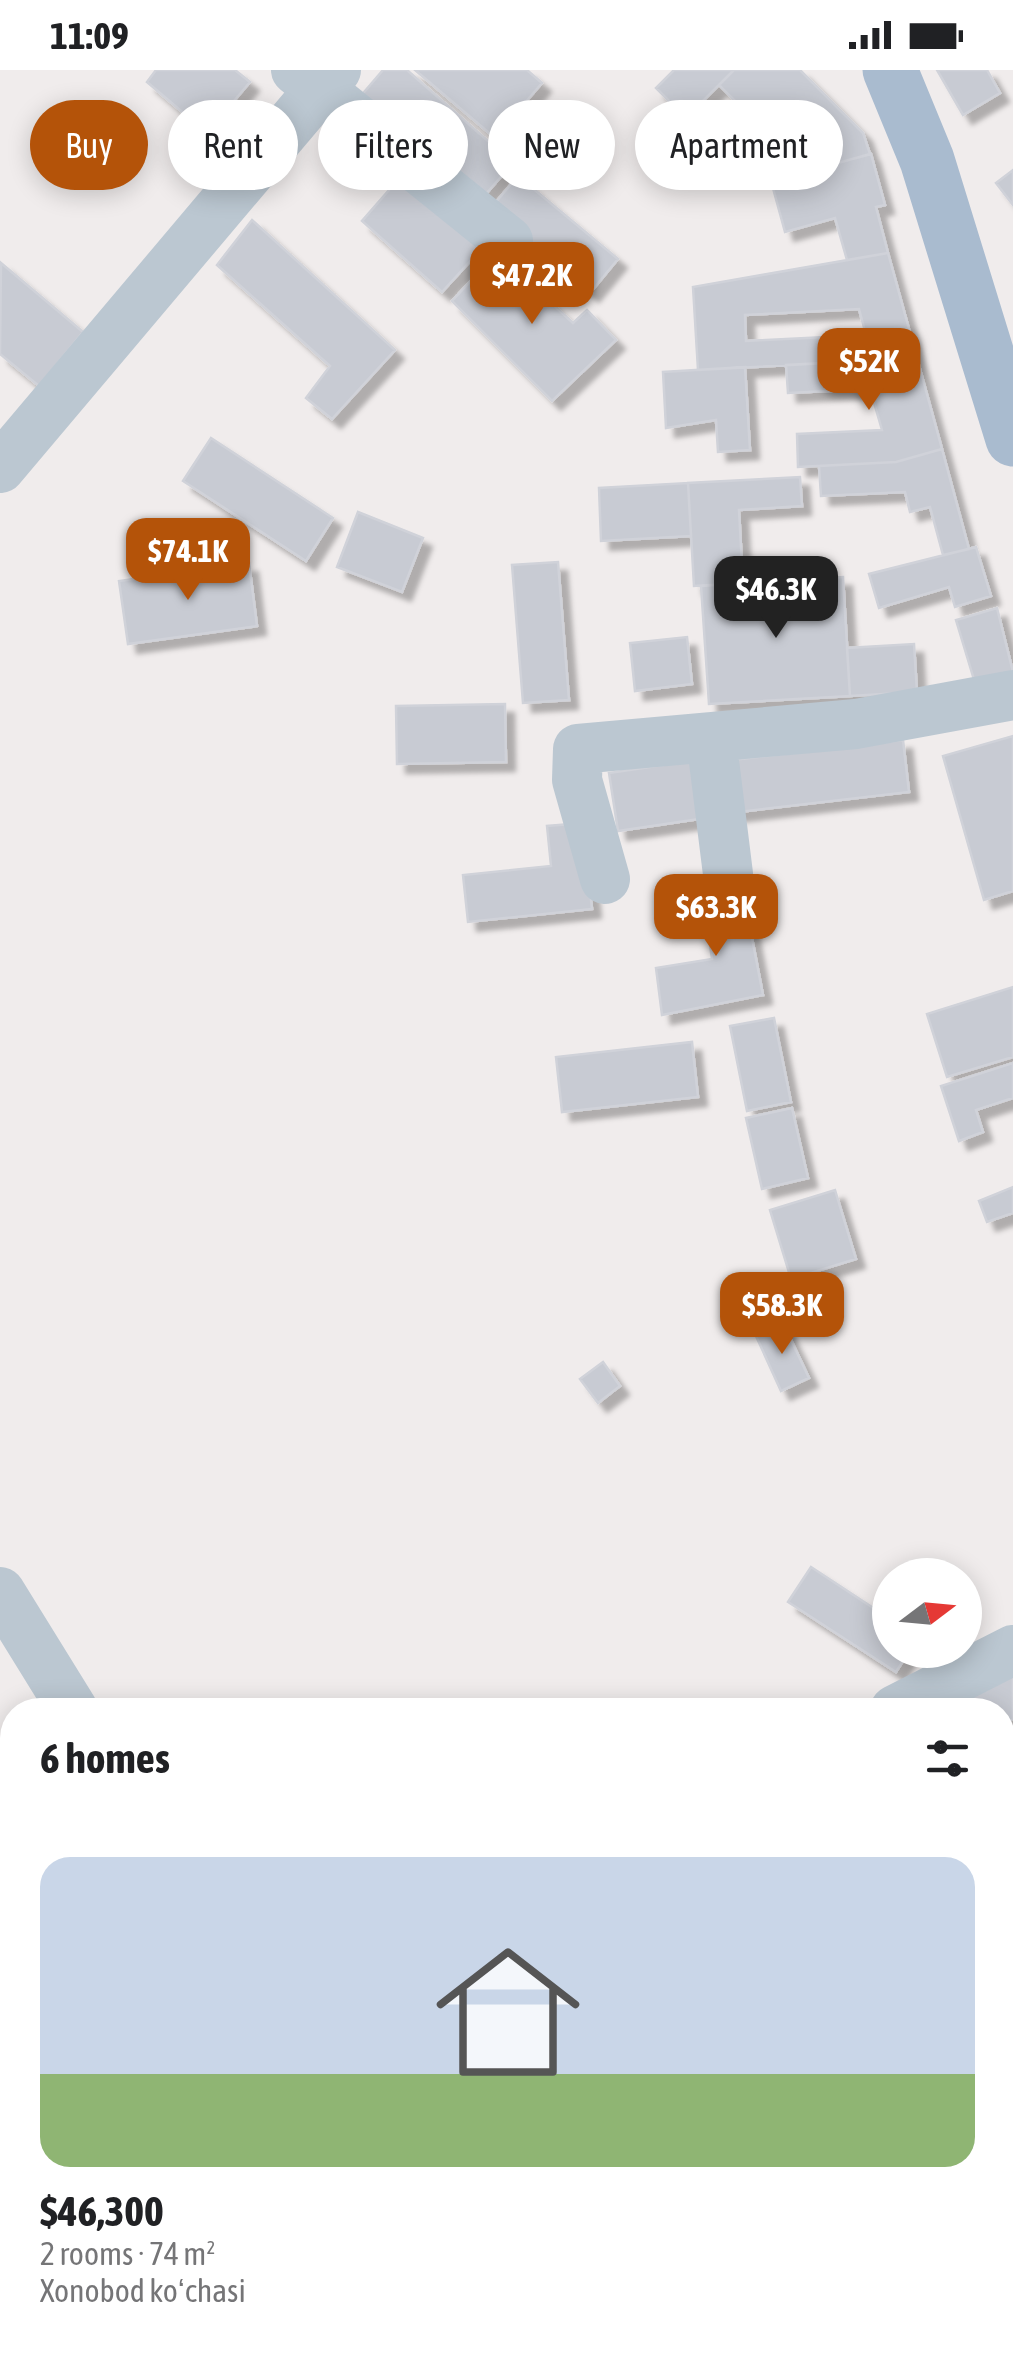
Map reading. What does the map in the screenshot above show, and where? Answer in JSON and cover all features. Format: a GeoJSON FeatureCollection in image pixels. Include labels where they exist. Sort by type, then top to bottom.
{"type":"FeatureCollection","features":[{"type":"Feature","properties":{"kind":"main road"},"geometry":{"type":"LineString","coordinates":[[890,70],[927,160],[1013,439]]}},
{"type":"Feature","properties":{"kind":"street"},"geometry":{"type":"LineString","coordinates":[[5,453],[317,76],[508,242]]}},
{"type":"Feature","properties":{"kind":"street"},"geometry":{"type":"LineString","coordinates":[[605,879],[578,780],[578,749],[856,724],[1013,695]]}},
{"type":"Feature","properties":{"kind":"street"},"geometry":{"type":"LineString","coordinates":[[711,737],[728,874]]}},
{"type":"Feature","properties":{"kind":"street"},"geometry":{"type":"LineString","coordinates":[[0,1592],[66,1698]]}},
{"type":"Feature","properties":{"kind":"street"},"geometry":{"type":"LineString","coordinates":[[919,1698],[1013,1650]]}},
{"type":"Feature","properties":{"kind":"building"},"geometry":{"type":"Polygon","coordinates":[[[156,70],[235,70],[250,82],[235,100],[168,100],[147,82],[156,70]]]}},
{"type":"Feature","properties":{"kind":"building"},"geometry":{"type":"Polygon","coordinates":[[[383,70],[407,70],[441,100],[363,100],[360,97],[383,70]]]}},
{"type":"Feature","properties":{"kind":"building"},"geometry":{"type":"Polygon","coordinates":[[[415,70],[527,70],[542,83],[527,100],[488,100],[488,132],[468,115],[468,100],[450,100],[415,70]]]}},
{"type":"Feature","properties":{"kind":"building"},"geometry":{"type":"Polygon","coordinates":[[[674,70],[734,70],[704,100],[668,100],[656,88],[674,70]]]}},
{"type":"Feature","properties":{"kind":"building"},"geometry":{"type":"Polygon","coordinates":[[[734,70],[800,70],[830,100],[734,100],[719,85],[734,70]]]}},
{"type":"Feature","properties":{"kind":"building"},"geometry":{"type":"Polygon","coordinates":[[[937,70],[987,70],[1000,93],[963,115],[937,70]]]}},
{"type":"Feature","properties":{"kind":"building"},"geometry":{"type":"Polygon","coordinates":[[[843,113],[863,133],[870,154],[843,162],[843,113]]]}},
{"type":"Feature","properties":{"kind":"building"},"geometry":{"type":"Polygon","coordinates":[[[468,124],[488,141],[489,190],[479,202],[465,190],[468,124]]]}},
{"type":"Feature","properties":{"kind":"building"},"geometry":{"type":"Polygon","coordinates":[[[871,154],[885,205],[876,207],[888,253],[847,260],[835,218],[785,232],[773,190],[843,190],[843,162],[871,154]]]}},
{"type":"Feature","properties":{"kind":"building"},"geometry":{"type":"Polygon","coordinates":[[[1013,170],[1013,205],[996,183],[1013,170]]]}},
{"type":"Feature","properties":{"kind":"building"},"geometry":{"type":"Polygon","coordinates":[[[389,190],[421,190],[484,246],[442,292],[362,221],[389,190]]]}},
{"type":"Feature","properties":{"kind":"building"},"geometry":{"type":"Polygon","coordinates":[[[506,190],[535,190],[618,259],[590,293],[490,209],[506,190]]]}},
{"type":"Feature","properties":{"kind":"building"},"geometry":{"type":"Polygon","coordinates":[[[252,220],[395,350],[332,419],[306,398],[330,366],[217,265],[252,220]]]}},
{"type":"Feature","properties":{"kind":"building"},"geometry":{"type":"Polygon","coordinates":[[[497,253],[573,323],[587,310],[616,340],[552,401],[452,301],[497,253]]]}},
{"type":"Feature","properties":{"kind":"building"},"geometry":{"type":"Polygon","coordinates":[[[888,253],[917,358],[698,370],[693,287],[888,253]],[[859,309],[745,315],[746,341],[866,335],[859,309]]]}},
{"type":"Feature","properties":{"kind":"building"},"geometry":{"type":"Polygon","coordinates":[[[1,263],[83,332],[39,386],[0,354],[1,263]]]}},
{"type":"Feature","properties":{"kind":"building"},"geometry":{"type":"Polygon","coordinates":[[[917,358],[942,449],[896,462],[798,467],[797,434],[882,430],[870,389],[788,393],[786,365],[917,358]]]}},
{"type":"Feature","properties":{"kind":"building"},"geometry":{"type":"Polygon","coordinates":[[[745,367],[750,450],[718,452],[716,420],[666,428],[663,372],[745,367]]]}},
{"type":"Feature","properties":{"kind":"building"},"geometry":{"type":"Polygon","coordinates":[[[211,438],[333,518],[306,561],[183,481],[211,438]]]}},
{"type":"Feature","properties":{"kind":"building"},"geometry":{"type":"Polygon","coordinates":[[[942,449],[969,549],[943,555],[930,507],[910,512],[905,492],[821,496],[819,466],[896,462],[942,449]]]}},
{"type":"Feature","properties":{"kind":"building"},"geometry":{"type":"Polygon","coordinates":[[[800,477],[802,506],[739,510],[743,583],[694,586],[688,483],[800,477]]]}},
{"type":"Feature","properties":{"kind":"building"},"geometry":{"type":"Polygon","coordinates":[[[688,483],[691,536],[601,541],[599,488],[688,483]]]}},
{"type":"Feature","properties":{"kind":"building"},"geometry":{"type":"Polygon","coordinates":[[[358,512],[423,538],[402,592],[337,567],[358,512]]]}},
{"type":"Feature","properties":{"kind":"building"},"geometry":{"type":"Polygon","coordinates":[[[976,547],[991,596],[955,607],[949,587],[879,608],[869,574],[976,547]]]}},
{"type":"Feature","properties":{"kind":"building"},"geometry":{"type":"Polygon","coordinates":[[[558,562],[569,700],[523,703],[512,565],[558,562]]]}},
{"type":"Feature","properties":{"kind":"building"},"geometry":{"type":"Polygon","coordinates":[[[249,563],[257,626],[128,644],[119,581],[249,563]]]}},
{"type":"Feature","properties":{"kind":"building"},"geometry":{"type":"Polygon","coordinates":[[[843,577],[850,696],[709,704],[701,586],[843,577]]]}},
{"type":"Feature","properties":{"kind":"building"},"geometry":{"type":"Polygon","coordinates":[[[997,608],[1013,672],[975,683],[956,620],[997,608]]]}},
{"type":"Feature","properties":{"kind":"building"},"geometry":{"type":"Polygon","coordinates":[[[687,637],[692,684],[635,691],[630,643],[687,637]]]}},
{"type":"Feature","properties":{"kind":"building"},"geometry":{"type":"Polygon","coordinates":[[[914,644],[917,692],[850,696],[847,648],[914,644]]]}},
{"type":"Feature","properties":{"kind":"building"},"geometry":{"type":"Polygon","coordinates":[[[505,704],[506,762],[397,764],[396,706],[505,704]]]}},
{"type":"Feature","properties":{"kind":"building"},"geometry":{"type":"Polygon","coordinates":[[[1013,736],[1013,891],[984,900],[943,756],[1013,736]]]}},
{"type":"Feature","properties":{"kind":"building"},"geometry":{"type":"Polygon","coordinates":[[[903,740],[909,792],[730,813],[724,761],[903,740]]]}},
{"type":"Feature","properties":{"kind":"building"},"geometry":{"type":"Polygon","coordinates":[[[697,760],[706,818],[618,831],[609,773],[697,760]]]}},
{"type":"Feature","properties":{"kind":"building"},"geometry":{"type":"Polygon","coordinates":[[[583,823],[592,909],[468,922],[463,875],[551,866],[547,826],[583,823]]]}},
{"type":"Feature","properties":{"kind":"building"},"geometry":{"type":"Polygon","coordinates":[[[741,881],[763,995],[662,1015],[656,968],[712,959],[702,890],[741,881]]]}},
{"type":"Feature","properties":{"kind":"building"},"geometry":{"type":"Polygon","coordinates":[[[1013,987],[1013,1057],[947,1077],[927,1014],[1013,987]]]}},
{"type":"Feature","properties":{"kind":"building"},"geometry":{"type":"Polygon","coordinates":[[[774,1018],[791,1102],[747,1111],[730,1026],[774,1018]]]}},
{"type":"Feature","properties":{"kind":"building"},"geometry":{"type":"Polygon","coordinates":[[[692,1042],[698,1097],[562,1112],[556,1057],[692,1042]]]}},
{"type":"Feature","properties":{"kind":"building"},"geometry":{"type":"Polygon","coordinates":[[[1013,1063],[1013,1098],[976,1110],[983,1132],[959,1141],[941,1086],[1013,1063]]]}},
{"type":"Feature","properties":{"kind":"building"},"geometry":{"type":"Polygon","coordinates":[[[792,1108],[808,1178],[762,1189],[746,1118],[792,1108]]]}},
{"type":"Feature","properties":{"kind":"building"},"geometry":{"type":"Polygon","coordinates":[[[1013,1187],[1013,1213],[987,1222],[979,1201],[1013,1187]]]}},
{"type":"Feature","properties":{"kind":"building"},"geometry":{"type":"Polygon","coordinates":[[[835,1190],[856,1259],[791,1279],[770,1210],[835,1190]]]}},
{"type":"Feature","properties":{"kind":"building"},"geometry":{"type":"Polygon","coordinates":[[[783,1323],[809,1378],[781,1391],[756,1336],[783,1323]]]}},
{"type":"Feature","properties":{"kind":"building"},"geometry":{"type":"Polygon","coordinates":[[[603,1362],[620,1386],[598,1403],[580,1379],[603,1362]]]}},
{"type":"Feature","properties":{"kind":"building"},"geometry":{"type":"Polygon","coordinates":[[[811,1567],[872,1607],[872,1656],[788,1602],[811,1567]]]}},
{"type":"Feature","properties":{"kind":"building"},"geometry":{"type":"Polygon","coordinates":[[[1013,1673],[1013,1698],[962,1698],[1013,1673]]]}}]}
